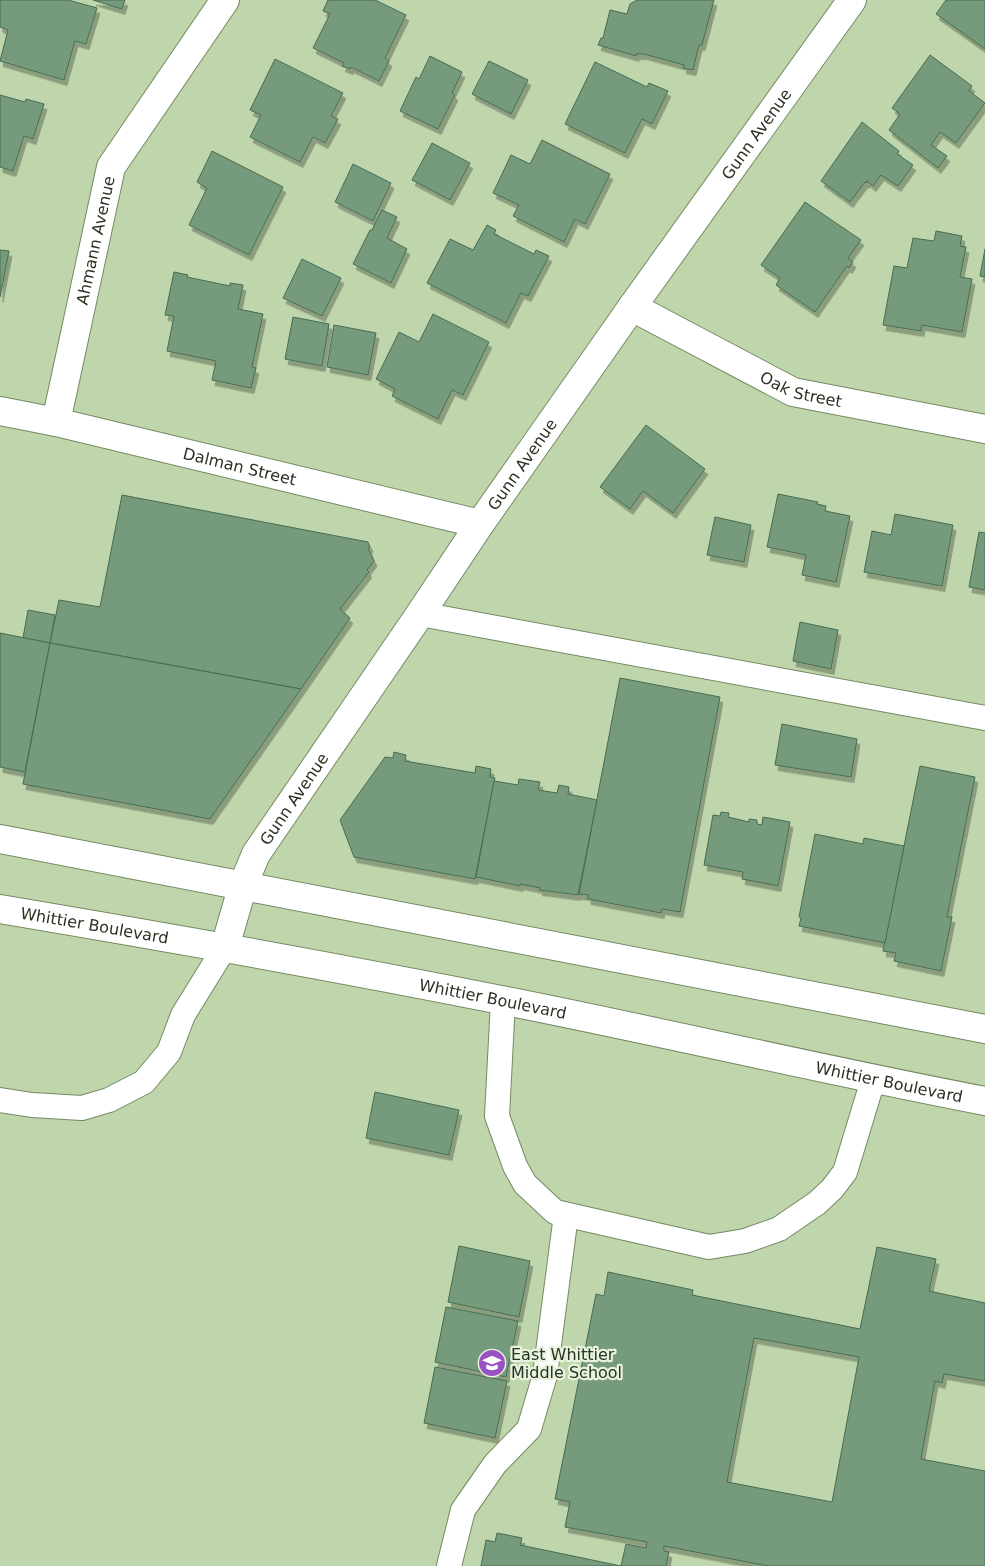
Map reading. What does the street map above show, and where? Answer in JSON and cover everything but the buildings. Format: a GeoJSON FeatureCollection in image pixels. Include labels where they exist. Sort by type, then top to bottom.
{"type":"FeatureCollection","features":[{"type":"Feature","properties":{"kind":"street","name":"Ahmann Avenue"},"geometry":{"type":"LineString","coordinates":[[56,422],[111,167],[225,0]]}},
{"type":"Feature","properties":{"kind":"street","name":"Gunn Avenue"},"geometry":{"type":"LineString","coordinates":[[225,947],[243,885],[256,854],[480,524],[632,307],[852,0]]}},
{"type":"Feature","properties":{"kind":"street","name":"Oak Street"},"geometry":{"type":"LineString","coordinates":[[632,307],[792,392],[985,428]]}},
{"type":"Feature","properties":{"kind":"street","name":"Dalman Street"},"geometry":{"type":"LineString","coordinates":[[0,411],[56,422],[480,524]]}},
{"type":"Feature","properties":{"kind":"street"},"geometry":{"type":"LineString","coordinates":[[0,839],[985,1029]]}},
{"type":"Feature","properties":{"kind":"street","name":"Whittier Boulevard"},"geometry":{"type":"LineString","coordinates":[[0,909],[225,947],[504,1001],[985,1102]]}},
{"type":"Feature","properties":{"kind":"lane"},"geometry":{"type":"LineString","coordinates":[[420,614],[985,718]]}},
{"type":"Feature","properties":{"kind":"lane"},"geometry":{"type":"LineString","coordinates":[[0,1100],[32,1105],[82,1108],[109,1100],[144,1082],[169,1052],[182,1014],[225,947]]}},
{"type":"Feature","properties":{"kind":"lane"},"geometry":{"type":"LineString","coordinates":[[504,1001],[497,1116],[515,1166],[525,1184],[555,1212],[709,1247],[745,1241],[779,1229],[817,1203],[832,1189],[845,1172],[873,1080]]}},
{"type":"Feature","properties":{"kind":"lane"},"geometry":{"type":"LineString","coordinates":[[449,1566],[463,1510],[495,1464],[529,1429],[545,1375],[566,1215]]}},
{"type":"Feature","properties":{"kind":"place","name":"East Whittier Middle School"},"geometry":{"type":"Point","coordinates":[492,1363]}}]}
